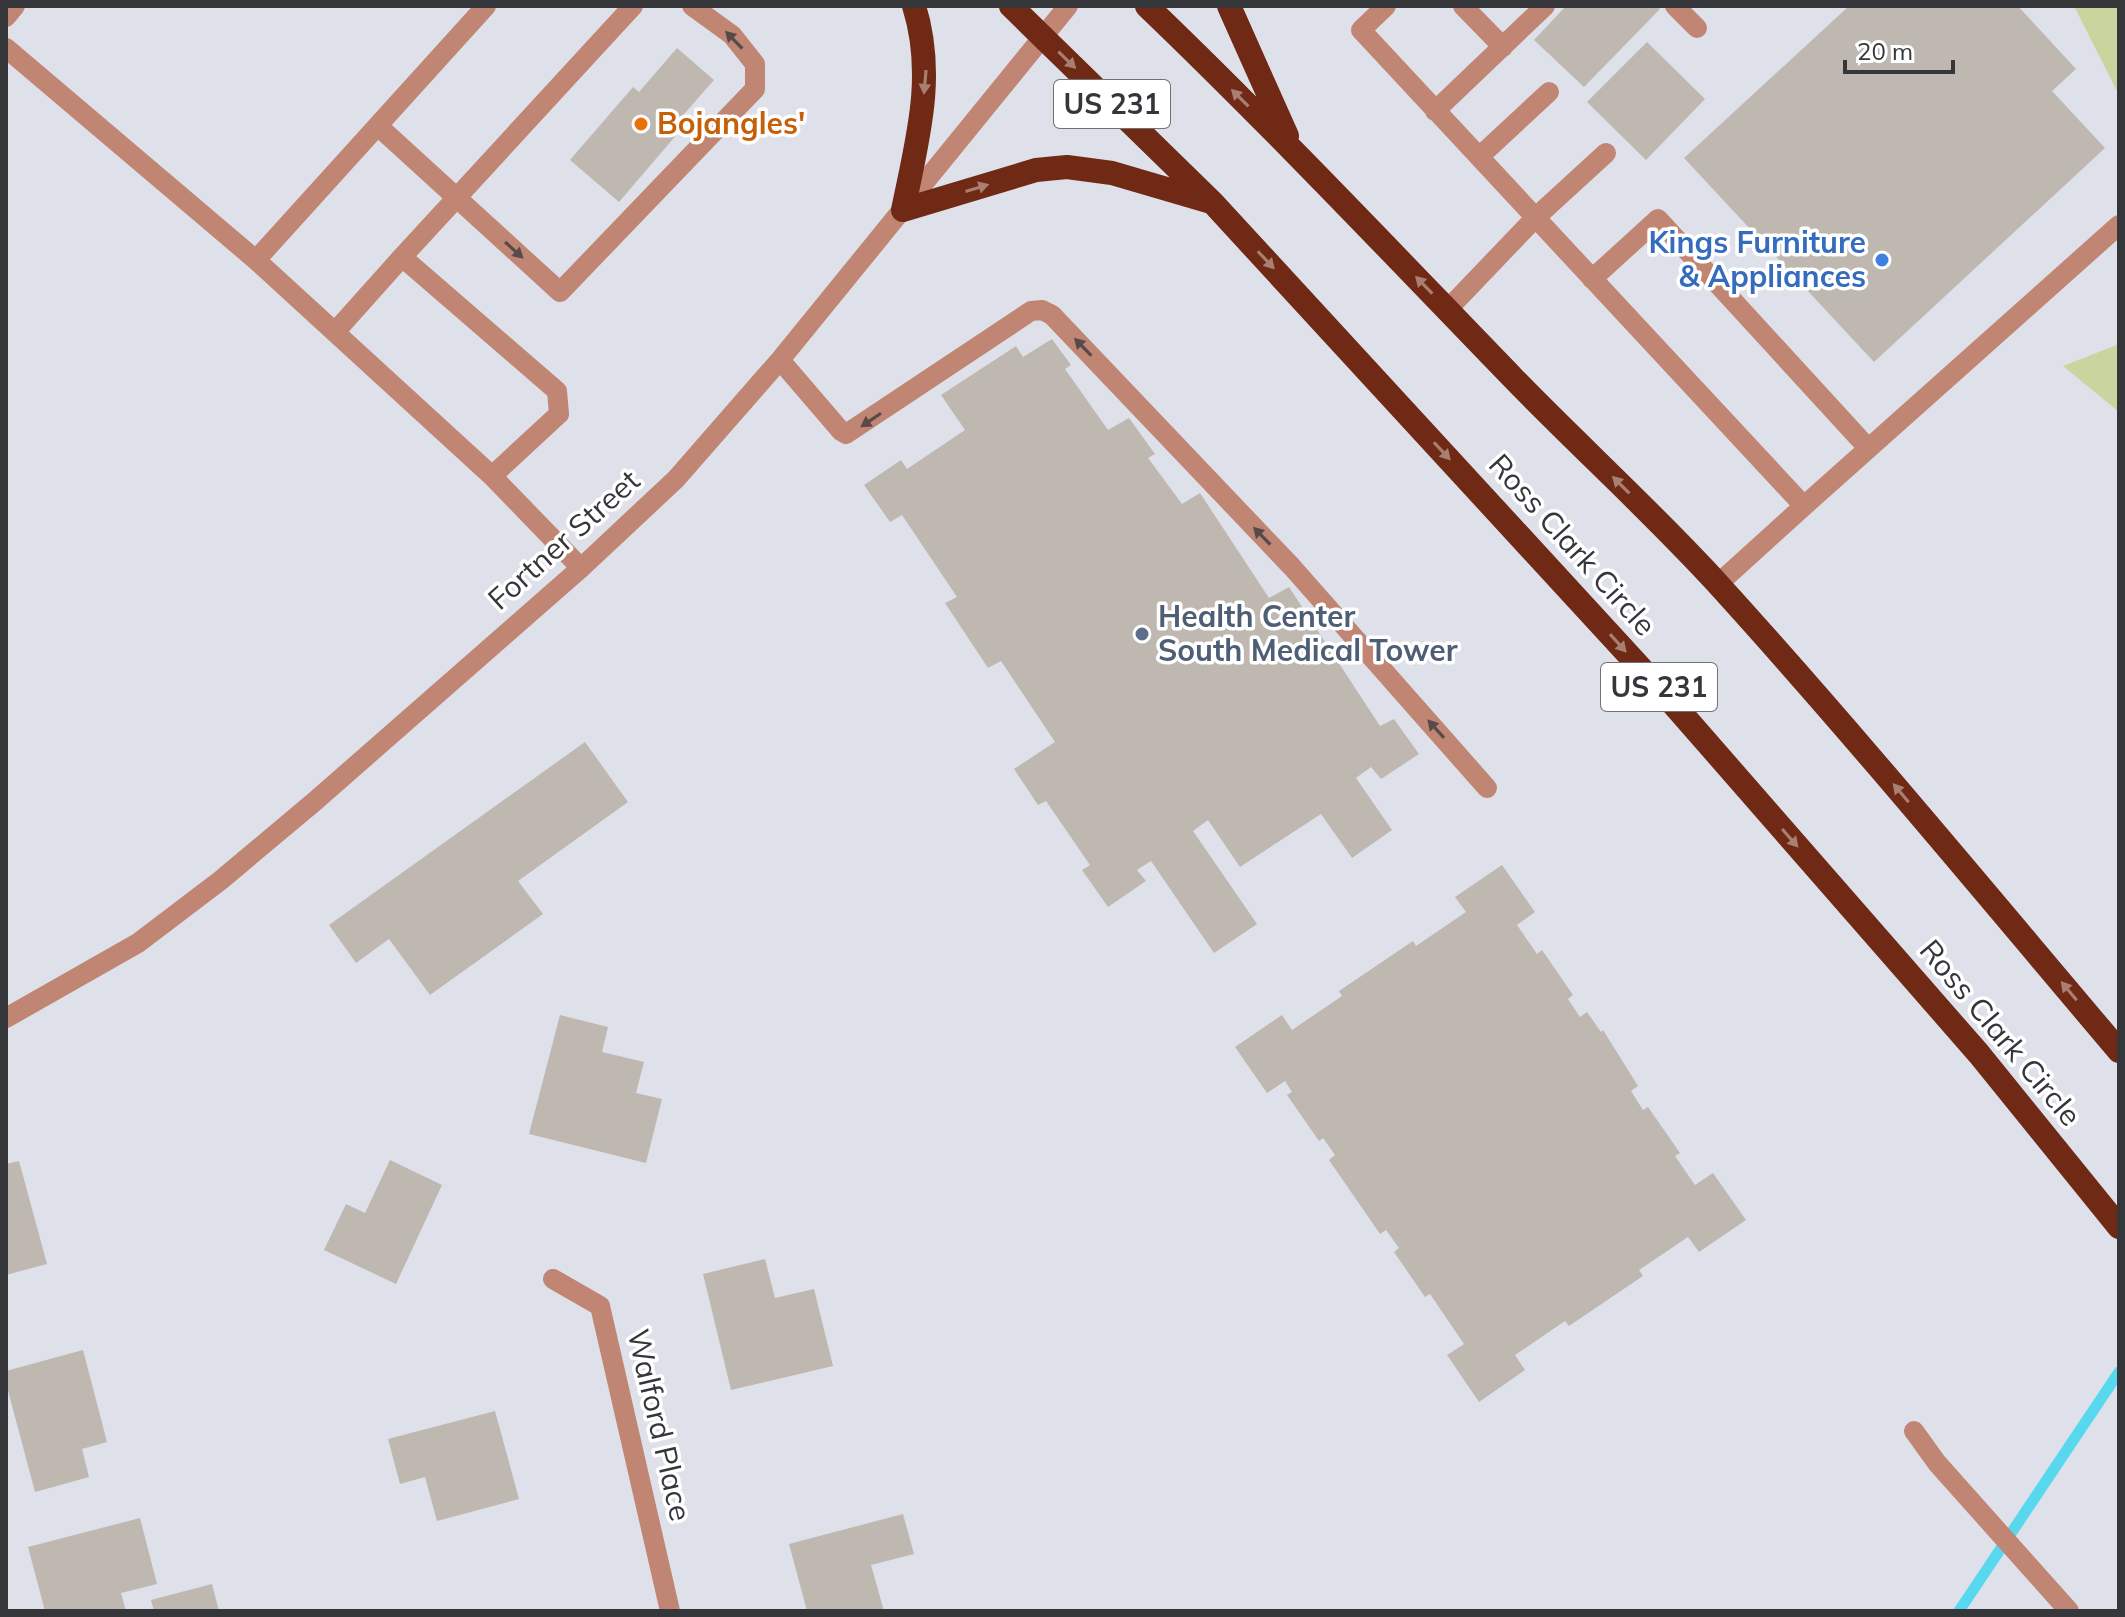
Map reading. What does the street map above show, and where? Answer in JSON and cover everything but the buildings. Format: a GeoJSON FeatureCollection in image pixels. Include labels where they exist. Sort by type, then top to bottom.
{"type":"FeatureCollection","features":[{"type":"Feature","properties":{"kind":"highway"},"geometry":{"type":"LineString","coordinates":[[914,6],[923,34],[926,71],[922,114],[903,210],[1036,170],[1067,167],[1112,173],[1213,203]]}},
{"type":"Feature","properties":{"kind":"highway","name":"Ross Clark Circle"},"geometry":{"type":"LineString","coordinates":[[1011,6],[1213,203],[1661,690],[1979,1054],[2119,1227]]}},
{"type":"Feature","properties":{"kind":"highway","name":"US 231"},"geometry":{"type":"LineString","coordinates":[[1147,6],[1718,584],[1872,759],[2119,1051]]}},
{"type":"Feature","properties":{"kind":"highway"},"geometry":{"type":"LineString","coordinates":[[1229,6],[1295,153]]}},
{"type":"Feature","properties":{"kind":"street"},"geometry":{"type":"LineString","coordinates":[[6,17],[15,6]]}},
{"type":"Feature","properties":{"kind":"street"},"geometry":{"type":"LineString","coordinates":[[256,260],[486,6]]}},
{"type":"Feature","properties":{"kind":"street"},"geometry":{"type":"LineString","coordinates":[[335,332],[633,6]]}},
{"type":"Feature","properties":{"kind":"street"},"geometry":{"type":"LineString","coordinates":[[378,126],[560,292],[755,89],[755,64],[732,35],[692,6]]}},
{"type":"Feature","properties":{"kind":"street","name":"Fortner Street"},"geometry":{"type":"LineString","coordinates":[[6,1018],[138,943],[221,880],[581,568],[676,479],[780,360],[1068,6]]}},
{"type":"Feature","properties":{"kind":"street"},"geometry":{"type":"LineString","coordinates":[[1386,6],[1361,30],[1804,506]]}},
{"type":"Feature","properties":{"kind":"street"},"geometry":{"type":"LineString","coordinates":[[1463,6],[1503,47]]}},
{"type":"Feature","properties":{"kind":"street"},"geometry":{"type":"LineString","coordinates":[[1435,111],[1545,6]]}},
{"type":"Feature","properties":{"kind":"street"},"geometry":{"type":"LineString","coordinates":[[1675,6],[1697,28]]}},
{"type":"Feature","properties":{"kind":"street"},"geometry":{"type":"LineString","coordinates":[[6,48],[256,260],[492,476],[581,568]]}},
{"type":"Feature","properties":{"kind":"street"},"geometry":{"type":"LineString","coordinates":[[1479,157],[1549,92]]}},
{"type":"Feature","properties":{"kind":"street"},"geometry":{"type":"LineString","coordinates":[[1448,309],[1535,218],[1606,153]]}},
{"type":"Feature","properties":{"kind":"street"},"geometry":{"type":"LineString","coordinates":[[1592,279],[1658,219],[1868,448]]}},
{"type":"Feature","properties":{"kind":"street"},"geometry":{"type":"LineString","coordinates":[[1718,584],[2119,225]]}},
{"type":"Feature","properties":{"kind":"street"},"geometry":{"type":"LineString","coordinates":[[402,257],[557,391],[559,414],[492,476]]}},
{"type":"Feature","properties":{"kind":"street"},"geometry":{"type":"LineString","coordinates":[[780,360],[846,434],[1031,311],[1042,310],[1052,315],[1292,567],[1487,788]]}},
{"type":"Feature","properties":{"kind":"street","name":"Walford Place"},"geometry":{"type":"LineString","coordinates":[[553,1279],[600,1306],[670,1611]]}},
{"type":"Feature","properties":{"kind":"street"},"geometry":{"type":"LineString","coordinates":[[1914,1431],[1937,1463],[2069,1611]]}},
{"type":"Feature","properties":{"kind":"green space"},"geometry":{"type":"Polygon","coordinates":[[[2074,6],[2119,6],[2119,95],[2074,6]]]}},
{"type":"Feature","properties":{"kind":"green space"},"geometry":{"type":"Polygon","coordinates":[[[2119,344],[2119,412],[2063,366],[2119,344]]]}},
{"type":"Feature","properties":{"kind":"waterway"},"geometry":{"type":"LineString","coordinates":[[1959,1611],[2119,1372]]}},
{"type":"Feature","properties":{"kind":"place","name":"Bojangles'"},"geometry":{"type":"Point","coordinates":[641,124]}},
{"type":"Feature","properties":{"kind":"place","name":"Kings Furniture & Appliances"},"geometry":{"type":"Point","coordinates":[1882,260]}},
{"type":"Feature","properties":{"kind":"place","name":"Health Center South Medical Tower"},"geometry":{"type":"Point","coordinates":[1142,634]}}]}
